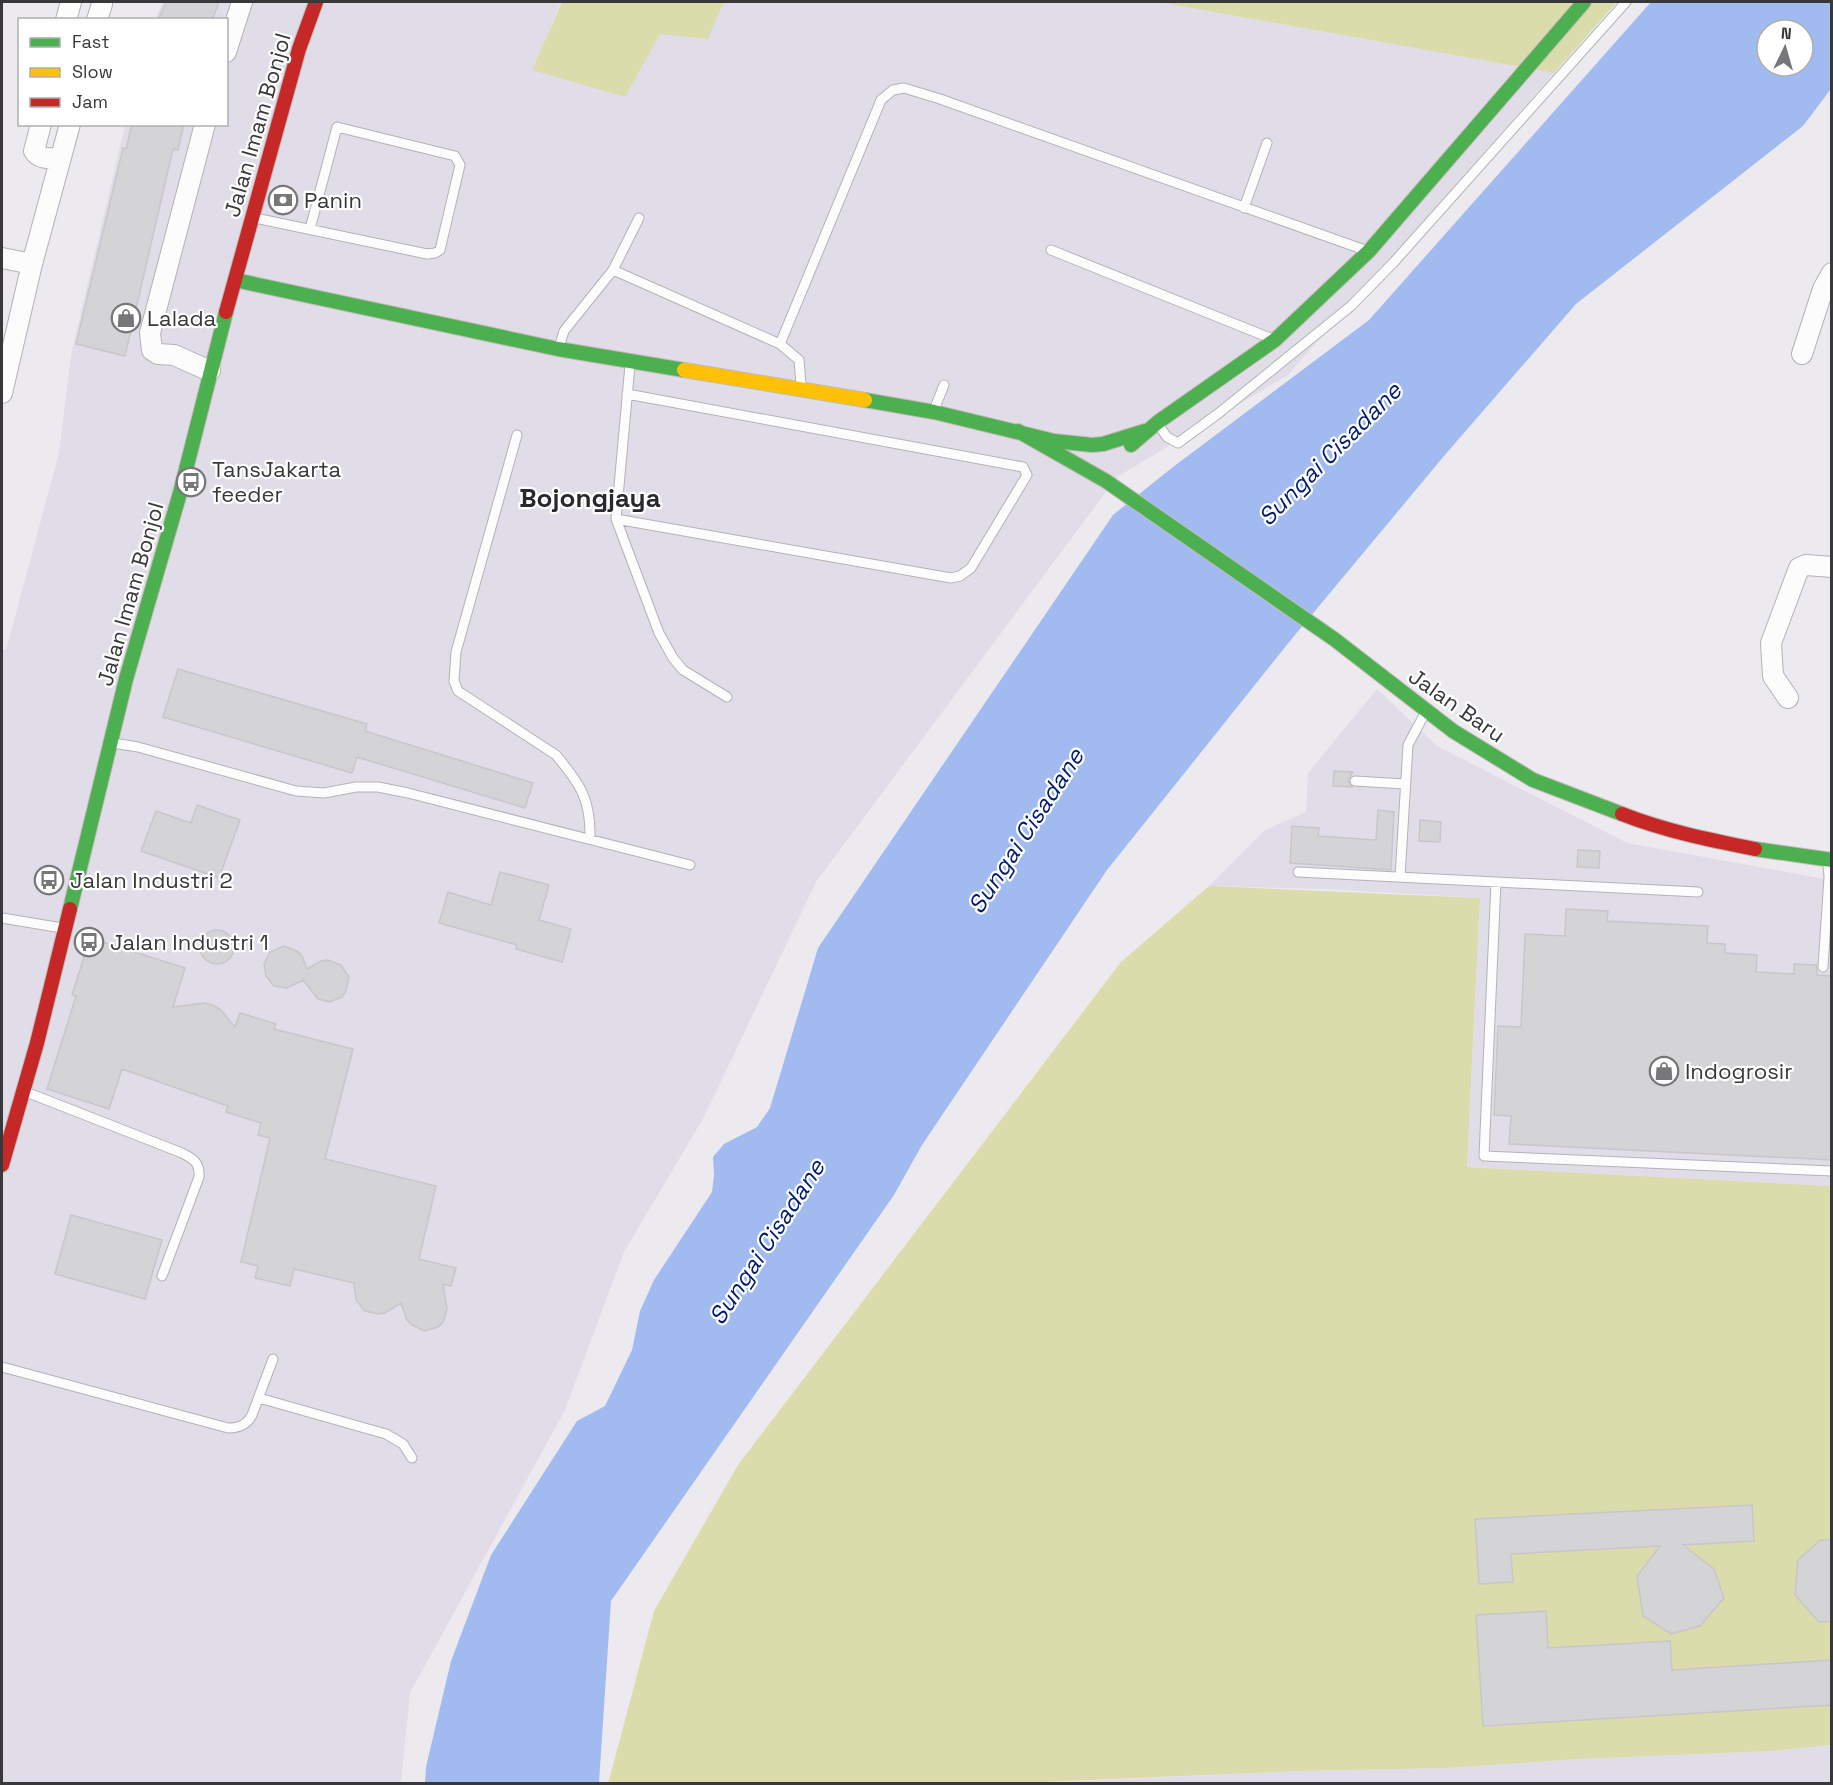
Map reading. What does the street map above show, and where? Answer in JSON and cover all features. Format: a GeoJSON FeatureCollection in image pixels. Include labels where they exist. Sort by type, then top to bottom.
{"type":"FeatureCollection","features":[{"type":"Feature","properties":{"kind":"main road","name":"Jalan Imam Bonjol"},"geometry":{"type":"LineString","coordinates":[[2,1165],[6,1134],[24,1091],[126,679],[180,493],[210,371],[286,93],[316,2]]}},
{"type":"Feature","properties":{"kind":"main road"},"geometry":{"type":"LineString","coordinates":[[1123,454],[1151,427],[1275,340],[1369,251],[1584,2]]}},
{"type":"Feature","properties":{"kind":"main road"},"geometry":{"type":"LineString","coordinates":[[235,280],[558,349],[934,412],[1053,441],[1092,445],[1110,443],[1151,427]]}},
{"type":"Feature","properties":{"kind":"main road","name":"Jalan Baru"},"geometry":{"type":"LineString","coordinates":[[1018,431],[1110,479],[1334,639],[1453,731],[1533,780],[1645,823],[1697,837],[1771,852],[1829,860]]}},
{"type":"Feature","properties":{"kind":"street"},"geometry":{"type":"LineString","coordinates":[[66,18],[70,2]]}},
{"type":"Feature","properties":{"kind":"street"},"geometry":{"type":"LineString","coordinates":[[228,46],[242,2]]}},
{"type":"Feature","properties":{"kind":"street"},"geometry":{"type":"LineString","coordinates":[[40,126],[35,154],[39,157],[61,158]]}},
{"type":"Feature","properties":{"kind":"street"},"geometry":{"type":"LineString","coordinates":[[2,393],[32,264],[69,126]]}},
{"type":"Feature","properties":{"kind":"street"},"geometry":{"type":"LineString","coordinates":[[204,126],[150,333],[150,342],[152,350],[158,354],[174,355],[210,371]]}},
{"type":"Feature","properties":{"kind":"street"},"geometry":{"type":"LineString","coordinates":[[2,258],[32,264]]}},
{"type":"Feature","properties":{"kind":"street"},"geometry":{"type":"LineString","coordinates":[[1802,354],[1829,284]]}},
{"type":"Feature","properties":{"kind":"street"},"geometry":{"type":"LineString","coordinates":[[1788,698],[1773,676],[1771,643],[1799,568],[1806,565],[1832,567]]}},
{"type":"Feature","properties":{"kind":"lane"},"geometry":{"type":"LineString","coordinates":[[1151,427],[1178,443],[1219,413],[1351,306],[1394,262],[1626,2]]}},
{"type":"Feature","properties":{"kind":"lane"},"geometry":{"type":"LineString","coordinates":[[780,344],[882,100],[893,90],[904,88],[1369,251]]}},
{"type":"Feature","properties":{"kind":"lane"},"geometry":{"type":"LineString","coordinates":[[253,218],[427,254],[435,253],[440,250],[460,165],[459,160],[455,156],[337,127],[310,229]]}},
{"type":"Feature","properties":{"kind":"lane"},"geometry":{"type":"LineString","coordinates":[[1244,208],[1267,143]]}},
{"type":"Feature","properties":{"kind":"lane"},"geometry":{"type":"LineString","coordinates":[[558,349],[564,331],[613,270],[639,218]]}},
{"type":"Feature","properties":{"kind":"lane"},"geometry":{"type":"LineString","coordinates":[[1050,250],[1275,340]]}},
{"type":"Feature","properties":{"kind":"lane"},"geometry":{"type":"LineString","coordinates":[[613,270],[780,344],[799,360],[801,390]]}},
{"type":"Feature","properties":{"kind":"lane"},"geometry":{"type":"LineString","coordinates":[[631,362],[616,519],[659,633],[673,658],[683,670],[727,697]]}},
{"type":"Feature","properties":{"kind":"lane"},"geometry":{"type":"LineString","coordinates":[[934,412],[944,385]]}},
{"type":"Feature","properties":{"kind":"lane"},"geometry":{"type":"LineString","coordinates":[[616,519],[951,578],[960,576],[971,568],[1027,475],[1023,467],[627,394]]}},
{"type":"Feature","properties":{"kind":"lane"},"geometry":{"type":"LineString","coordinates":[[517,435],[456,652],[454,681],[458,691],[556,755],[587,799],[590,839]]}},
{"type":"Feature","properties":{"kind":"lane"},"geometry":{"type":"LineString","coordinates":[[1400,877],[1407,745],[1426,711]]}},
{"type":"Feature","properties":{"kind":"lane"},"geometry":{"type":"LineString","coordinates":[[111,743],[138,747],[296,791],[324,793],[356,787],[378,787],[408,793],[690,865]]}},
{"type":"Feature","properties":{"kind":"lane"},"geometry":{"type":"LineString","coordinates":[[1355,781],[1405,784]]}},
{"type":"Feature","properties":{"kind":"lane"},"geometry":{"type":"LineString","coordinates":[[1823,967],[1830,907],[1829,860]]}},
{"type":"Feature","properties":{"kind":"lane"},"geometry":{"type":"LineString","coordinates":[[1298,872],[1698,892]]}},
{"type":"Feature","properties":{"kind":"lane"},"geometry":{"type":"LineString","coordinates":[[1496,882],[1484,1155],[1832,1171]]}},
{"type":"Feature","properties":{"kind":"lane"},"geometry":{"type":"LineString","coordinates":[[2,918],[65,929]]}},
{"type":"Feature","properties":{"kind":"lane"},"geometry":{"type":"LineString","coordinates":[[24,1091],[182,1153],[197,1163],[198,1177],[162,1276]]}},
{"type":"Feature","properties":{"kind":"lane"},"geometry":{"type":"LineString","coordinates":[[2,1367],[228,1428],[236,1428],[249,1421],[273,1359]]}},
{"type":"Feature","properties":{"kind":"lane"},"geometry":{"type":"LineString","coordinates":[[259,1398],[394,1437],[403,1443],[412,1458]]}},
{"type":"Feature","properties":{"kind":"shaded area"},"geometry":{"type":"Polygon","coordinates":[[[163,2],[561,2],[533,70],[660,33],[707,39],[724,2],[1158,2],[1554,73],[1288,375],[1117,477],[816,882],[704,1117],[624,1252],[565,1410],[410,1693],[401,1783],[2,1783],[2,649],[6,650],[59,453],[71,355],[125,126],[228,126],[228,18],[155,18],[163,2]]]}},
{"type":"Feature","properties":{"kind":"shaded area"},"geometry":{"type":"Polygon","coordinates":[[[1377,689],[1437,746],[1627,843],[1831,880],[1831,1186],[1467,1167],[1480,898],[1322,889],[1209,886],[1265,830],[1306,812],[1308,773],[1377,689]]]}},
{"type":"Feature","properties":{"kind":"shaded area"},"geometry":{"type":"Polygon","coordinates":[[[1832,1745],[1831,1784],[1020,1784],[1299,1771],[1448,1768],[1580,1759],[1773,1751],[1832,1745]]]}},
{"type":"Feature","properties":{"kind":"green space"},"geometry":{"type":"Polygon","coordinates":[[[562,2],[724,2],[708,39],[660,34],[625,97],[532,70],[562,2]]]}},
{"type":"Feature","properties":{"kind":"green space"},"geometry":{"type":"Polygon","coordinates":[[[1158,2],[1617,2],[1554,73],[1158,2]]]}},
{"type":"Feature","properties":{"kind":"green space"},"geometry":{"type":"Polygon","coordinates":[[[1209,886],[1480,898],[1467,1167],[1831,1186],[1831,1745],[1773,1751],[1580,1759],[1448,1768],[1299,1771],[1020,1783],[608,1784],[654,1611],[738,1465],[1121,962],[1209,886]]]}},
{"type":"Feature","properties":{"kind":"water","name":"Sungai Cisadane"},"geometry":{"type":"Polygon","coordinates":[[[1651,2],[1831,2],[1831,89],[1803,126],[1576,304],[1444,456],[1290,641],[1107,870],[922,1145],[894,1195],[611,1601],[599,1783],[425,1784],[426,1767],[451,1661],[491,1555],[577,1421],[605,1406],[632,1350],[640,1311],[654,1280],[712,1192],[713,1157],[724,1144],[757,1127],[770,1108],[818,948],[1113,515],[1173,467],[1369,320],[1651,2]]]}},
{"type":"Feature","properties":{"kind":"building"},"geometry":{"type":"Polygon","coordinates":[[[166,2],[219,2],[213,18],[159,18],[166,2]]]}},
{"type":"Feature","properties":{"kind":"building"},"geometry":{"type":"Polygon","coordinates":[[[132,126],[184,126],[178,150],[173,149],[125,356],[76,344],[123,148],[126,149],[132,126]]]}},
{"type":"Feature","properties":{"kind":"building"},"geometry":{"type":"Polygon","coordinates":[[[178,669],[367,724],[365,731],[533,783],[525,808],[357,757],[352,773],[163,717],[178,669]]]}},
{"type":"Feature","properties":{"kind":"building"},"geometry":{"type":"Polygon","coordinates":[[[1334,771],[1353,772],[1348,780],[1352,787],[1333,786],[1334,771]]]}},
{"type":"Feature","properties":{"kind":"building"},"geometry":{"type":"Polygon","coordinates":[[[197,805],[240,820],[219,878],[141,851],[156,811],[191,823],[197,805]]]}},
{"type":"Feature","properties":{"kind":"building"},"geometry":{"type":"Polygon","coordinates":[[[1378,810],[1394,812],[1391,870],[1290,863],[1292,826],[1319,828],[1318,836],[1376,840],[1378,810]]]}},
{"type":"Feature","properties":{"kind":"building"},"geometry":{"type":"Polygon","coordinates":[[[1420,820],[1441,822],[1440,842],[1419,841],[1420,820]]]}},
{"type":"Feature","properties":{"kind":"building"},"geometry":{"type":"Polygon","coordinates":[[[1578,850],[1600,851],[1599,868],[1577,867],[1578,850]]]}},
{"type":"Feature","properties":{"kind":"building"},"geometry":{"type":"Polygon","coordinates":[[[500,872],[549,885],[539,920],[571,929],[562,962],[516,949],[517,945],[439,923],[448,892],[491,905],[500,872]]]}},
{"type":"Feature","properties":{"kind":"building","name":"Indogrosir"},"geometry":{"type":"Polygon","coordinates":[[[1566,909],[1608,911],[1607,921],[1708,926],[1707,943],[1725,944],[1725,953],[1757,955],[1756,972],[1794,974],[1794,964],[1816,965],[1817,975],[1832,976],[1832,1160],[1509,1144],[1511,1116],[1494,1115],[1498,1026],[1521,1027],[1525,934],[1565,936],[1566,909]]]}},
{"type":"Feature","properties":{"kind":"building"},"geometry":{"type":"Polygon","coordinates":[[[217,930],[229,935],[234,947],[229,959],[217,964],[205,959],[200,947],[205,935],[217,930]]]}},
{"type":"Feature","properties":{"kind":"building"},"geometry":{"type":"Polygon","coordinates":[[[90,938],[185,968],[173,1007],[204,1003],[213,1005],[221,1010],[235,1027],[240,1013],[276,1024],[274,1029],[353,1049],[325,1159],[436,1186],[419,1259],[456,1268],[451,1286],[443,1284],[447,1309],[443,1322],[438,1327],[424,1331],[412,1325],[407,1320],[401,1303],[385,1313],[365,1311],[356,1300],[354,1283],[294,1269],[290,1286],[255,1278],[258,1266],[241,1262],[270,1138],[258,1135],[261,1123],[226,1112],[228,1106],[122,1069],[109,1109],[47,1089],[76,996],[72,995],[90,938]]]}},
{"type":"Feature","properties":{"kind":"building"},"geometry":{"type":"Polygon","coordinates":[[[284,946],[297,951],[302,956],[307,969],[321,961],[328,960],[341,965],[349,977],[342,997],[330,1002],[318,999],[303,980],[287,988],[274,986],[266,976],[264,964],[270,952],[284,946]]]}},
{"type":"Feature","properties":{"kind":"building"},"geometry":{"type":"Polygon","coordinates":[[[71,1215],[162,1240],[145,1299],[55,1274],[71,1215]]]}},
{"type":"Feature","properties":{"kind":"building"},"geometry":{"type":"Polygon","coordinates":[[[1752,1505],[1754,1541],[1683,1545],[1714,1569],[1724,1598],[1700,1626],[1671,1634],[1643,1616],[1637,1576],[1660,1546],[1511,1554],[1513,1582],[1479,1584],[1475,1519],[1752,1505]]]}},
{"type":"Feature","properties":{"kind":"building"},"geometry":{"type":"Polygon","coordinates":[[[1820,1540],[1832,1540],[1832,1621],[1819,1622],[1795,1595],[1798,1560],[1820,1540]]]}},
{"type":"Feature","properties":{"kind":"building"},"geometry":{"type":"Polygon","coordinates":[[[1546,1611],[1548,1648],[1670,1641],[1672,1670],[1832,1660],[1832,1705],[1483,1726],[1476,1615],[1546,1611]]]}},
{"type":"Feature","properties":{"kind":"traffic: fast"},"geometry":{"type":"LineString","coordinates":[[1131,445],[1158,422],[1275,340],[1369,251],[1584,2]]}},
{"type":"Feature","properties":{"kind":"traffic: fast"},"geometry":{"type":"LineString","coordinates":[[235,280],[558,349],[684,370]]}},
{"type":"Feature","properties":{"kind":"traffic: fast"},"geometry":{"type":"LineString","coordinates":[[70,909],[126,679],[180,493],[226,312]]}},
{"type":"Feature","properties":{"kind":"traffic: fast"},"geometry":{"type":"LineString","coordinates":[[865,400],[934,412],[1054,441],[1103,444],[1145,431]]}},
{"type":"Feature","properties":{"kind":"traffic: fast"},"geometry":{"type":"LineString","coordinates":[[1018,431],[1106,481],[1334,639],[1453,731],[1533,780],[1622,814]]}},
{"type":"Feature","properties":{"kind":"traffic: fast"},"geometry":{"type":"LineString","coordinates":[[1755,849],[1832,860]]}},
{"type":"Feature","properties":{"kind":"traffic: slow"},"geometry":{"type":"LineString","coordinates":[[684,370],[865,400]]}},
{"type":"Feature","properties":{"kind":"traffic: jam"},"geometry":{"type":"LineString","coordinates":[[226,312],[299,49],[316,2]]}},
{"type":"Feature","properties":{"kind":"traffic: jam"},"geometry":{"type":"LineString","coordinates":[[1622,814],[1671,830],[1755,849]]}},
{"type":"Feature","properties":{"kind":"traffic: jam"},"geometry":{"type":"LineString","coordinates":[[2,1165],[37,1043],[70,909]]}},
{"type":"Feature","properties":{"kind":"place","name":"Panin"},"geometry":{"type":"Point","coordinates":[283,200]}},
{"type":"Feature","properties":{"kind":"place","name":"Lalada"},"geometry":{"type":"Point","coordinates":[126,318]}},
{"type":"Feature","properties":{"kind":"place","name":"TansJakarta feeder"},"geometry":{"type":"Point","coordinates":[191,482]}},
{"type":"Feature","properties":{"kind":"place","name":"Jalan Industri 2"},"geometry":{"type":"Point","coordinates":[49,880]}},
{"type":"Feature","properties":{"kind":"place","name":"Jalan Industri 1"},"geometry":{"type":"Point","coordinates":[89,942]}},
{"type":"Feature","properties":{"kind":"place","name":"Indogrosir"},"geometry":{"type":"Point","coordinates":[1664,1071]}},
{"type":"Feature","properties":{"kind":"district","name":"Bojongjaya"},"geometry":{"type":"Point","coordinates":[590,498]}}]}
